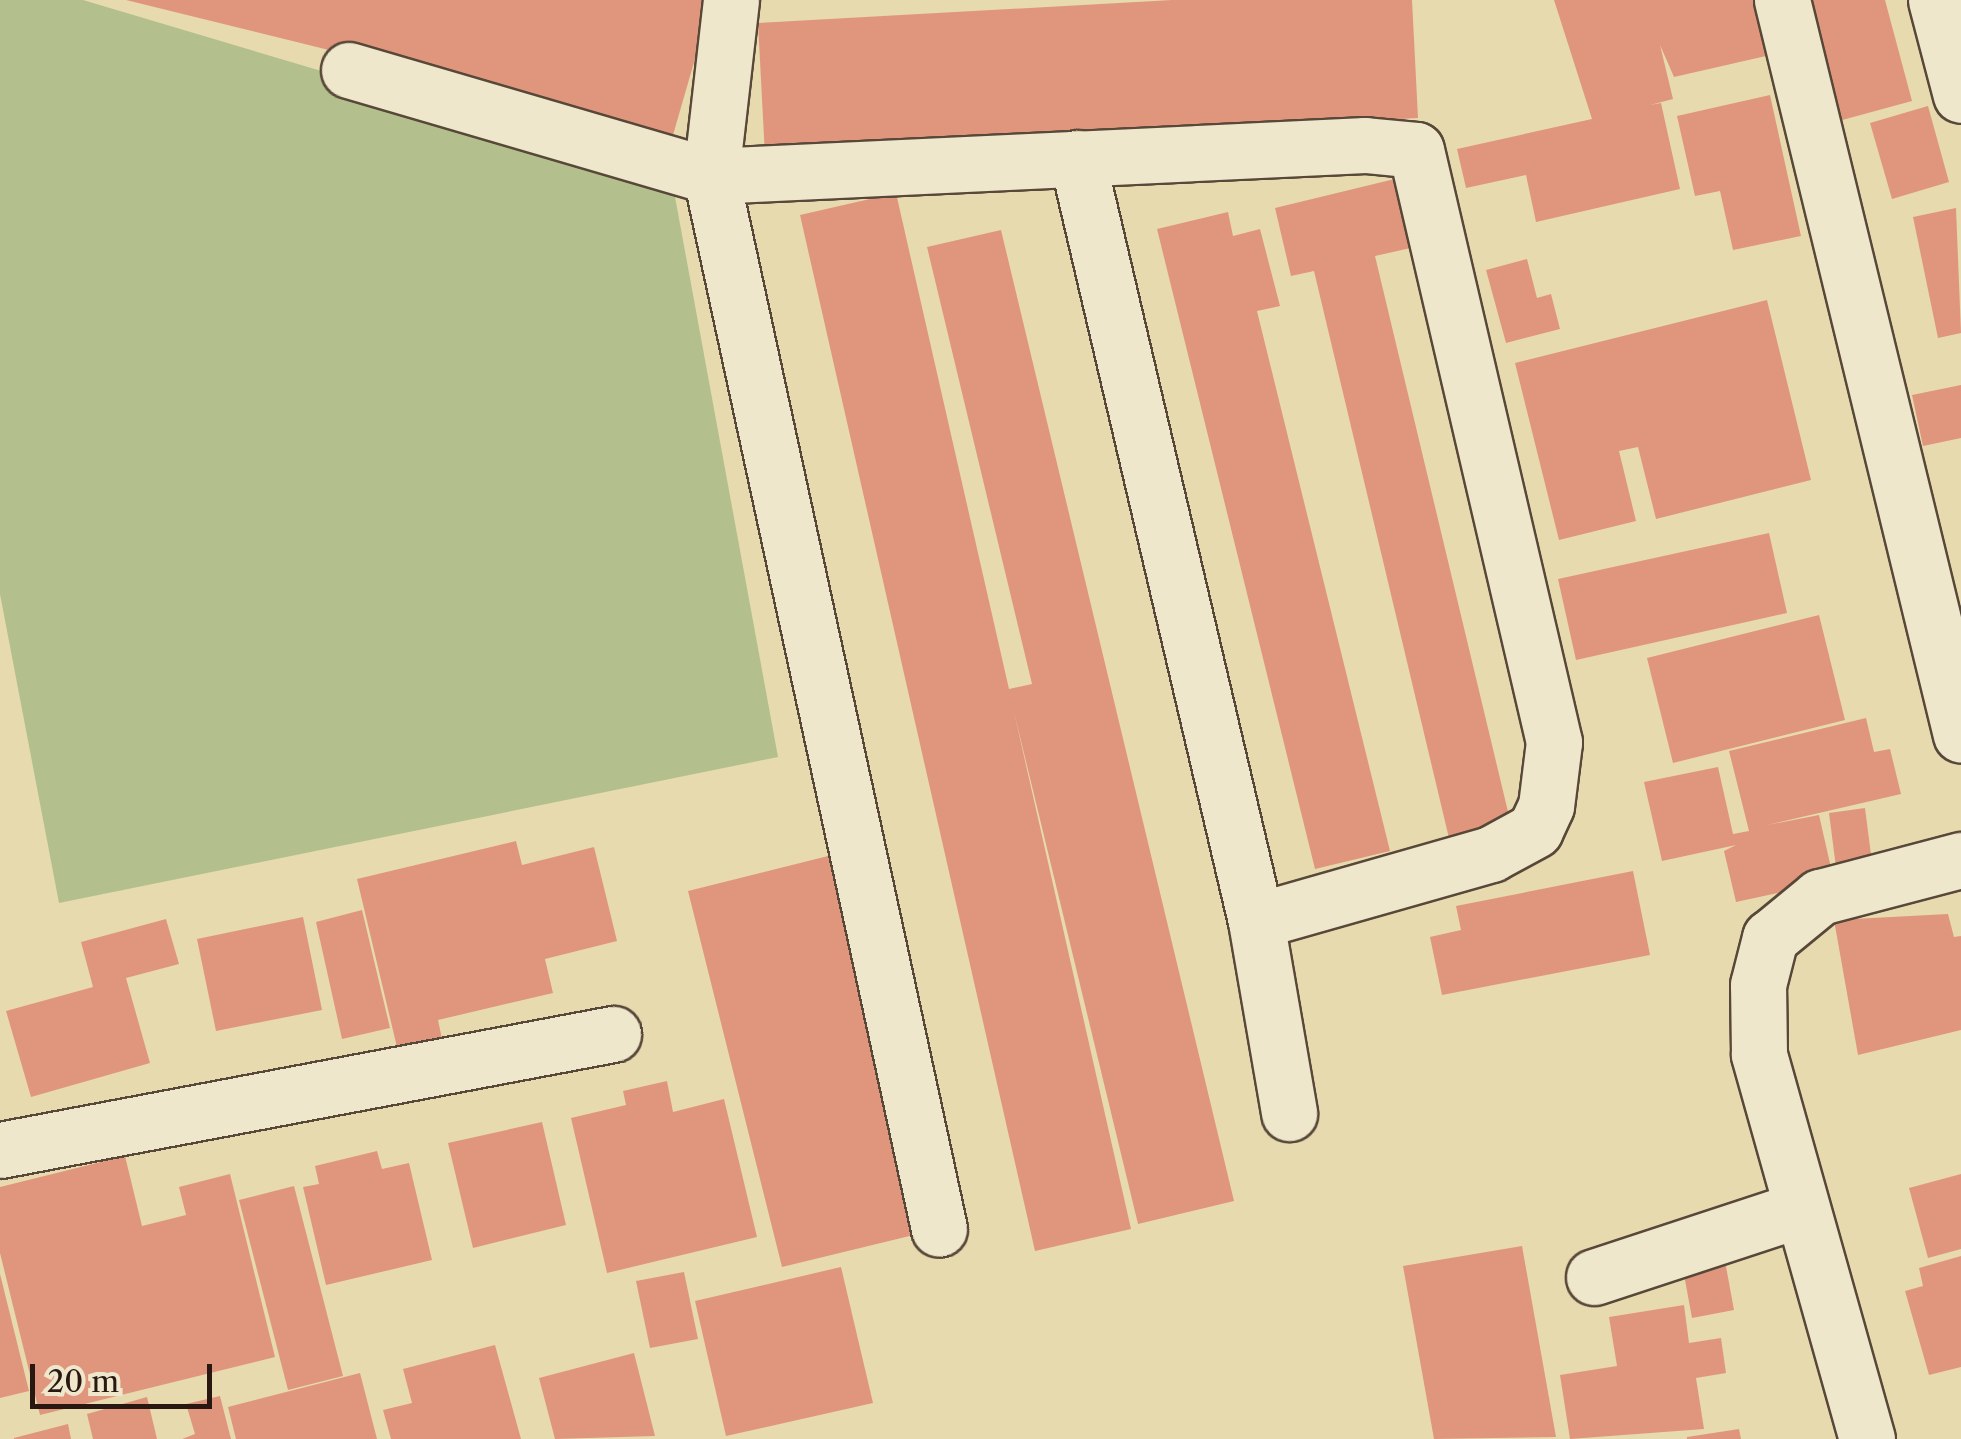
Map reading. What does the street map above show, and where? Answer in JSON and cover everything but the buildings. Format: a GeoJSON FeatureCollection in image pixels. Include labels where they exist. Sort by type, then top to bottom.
{"type":"FeatureCollection","features":[{"type":"Feature","properties":{"kind":"street"},"geometry":{"type":"LineString","coordinates":[[732,0],[711,176],[939,1228]]}},
{"type":"Feature","properties":{"kind":"street"},"geometry":{"type":"LineString","coordinates":[[1782,0],[1961,735]]}},
{"type":"Feature","properties":{"kind":"street"},"geometry":{"type":"LineString","coordinates":[[1936,0],[1961,95]]}},
{"type":"Feature","properties":{"kind":"street"},"geometry":{"type":"LineString","coordinates":[[349,70],[711,176],[1395,144],[1425,164],[1554,742],[1546,806],[1534,830],[1491,854],[1256,921]]}},
{"type":"Feature","properties":{"kind":"street"},"geometry":{"type":"LineString","coordinates":[[1077,158],[1256,921],[1289,1113]]}},
{"type":"Feature","properties":{"kind":"street"},"geometry":{"type":"LineString","coordinates":[[1866,1439],[1759,1054],[1758,985],[1770,938],[1820,898],[1961,860]]}},
{"type":"Feature","properties":{"kind":"street"},"geometry":{"type":"LineString","coordinates":[[0,1150],[613,1034]]}},
{"type":"Feature","properties":{"kind":"street"},"geometry":{"type":"LineString","coordinates":[[1594,1277],[1801,1209]]}},
{"type":"Feature","properties":{"kind":"green space"},"geometry":{"type":"Polygon","coordinates":[[[0,0],[83,0],[671,175],[778,757],[59,903],[0,594],[0,0]]]}}]}
